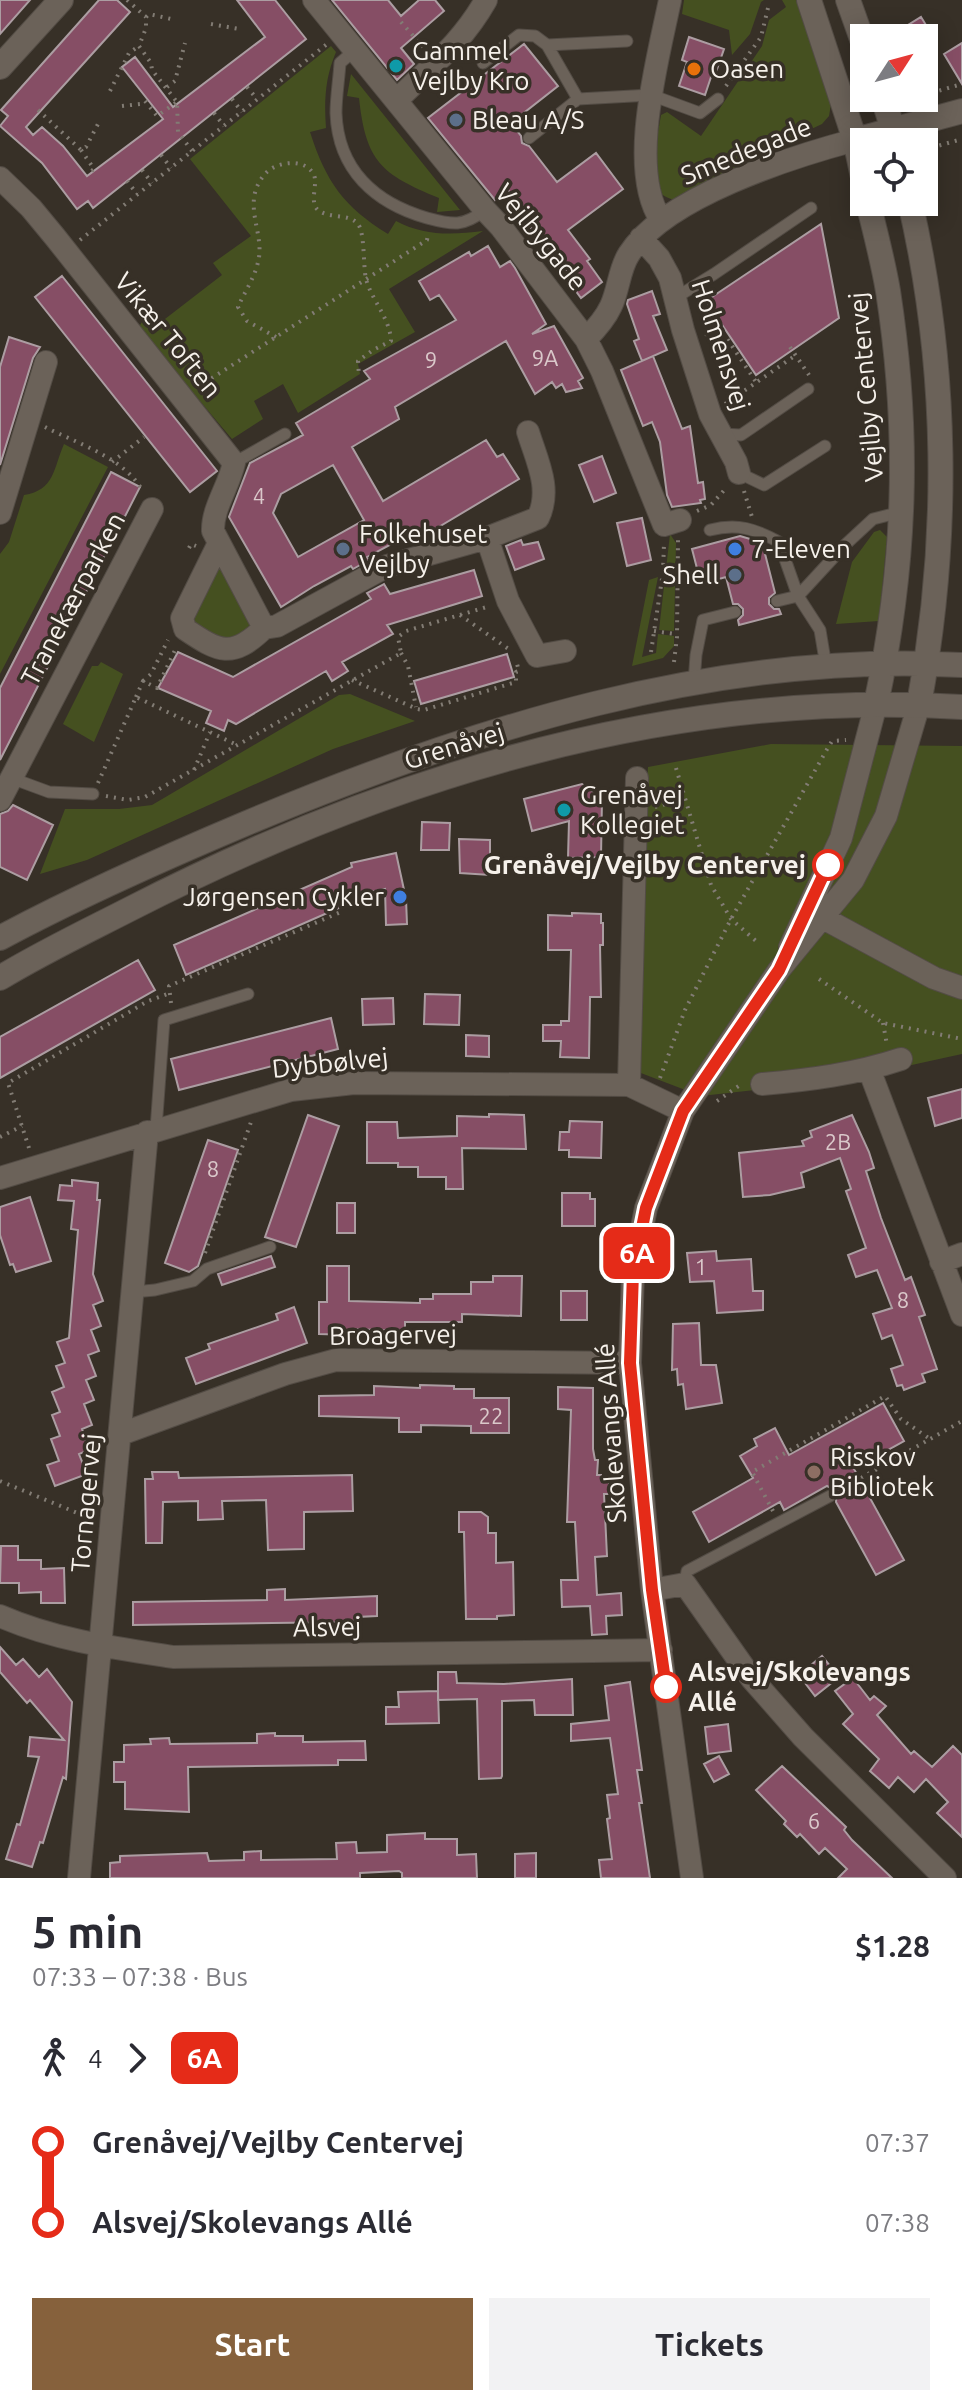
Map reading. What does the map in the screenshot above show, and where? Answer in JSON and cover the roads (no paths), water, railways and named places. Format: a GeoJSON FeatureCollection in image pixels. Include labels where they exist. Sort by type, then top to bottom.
{"type":"FeatureCollection","features":[{"type":"Feature","properties":{"kind":"main road"},"geometry":{"type":"LineString","coordinates":[[0,67],[61,0]]}},
{"type":"Feature","properties":{"kind":"main road"},"geometry":{"type":"LineString","coordinates":[[809,0],[851,128]]}},
{"type":"Feature","properties":{"kind":"main road"},"geometry":{"type":"LineString","coordinates":[[848,0],[857,24]]}},
{"type":"Feature","properties":{"kind":"main road"},"geometry":{"type":"LineString","coordinates":[[916,128],[962,111]]}},
{"type":"Feature","properties":{"kind":"main road","name":"Vejlby Centervej"},"geometry":{"type":"LineString","coordinates":[[871,216],[888,290],[900,398],[902,512],[896,598],[876,704]]}},
{"type":"Feature","properties":{"kind":"main road"},"geometry":{"type":"LineString","coordinates":[[912,216],[932,326],[942,461],[927,663],[919,704]]}},
{"type":"Feature","properties":{"kind":"main road","name":"Grenåvej"},"geometry":{"type":"LineString","coordinates":[[0,938],[197,844],[404,761],[553,716],[694,683],[826,666],[962,665]]}},
{"type":"Feature","properties":{"kind":"main road","name":"Grenåvej"},"geometry":{"type":"LineString","coordinates":[[0,978],[208,870],[312,825],[414,786],[498,760],[631,728],[703,717],[819,706],[919,704],[962,707]]}},
{"type":"Feature","properties":{"kind":"street","name":"Vejlbygade"},"geometry":{"type":"LineString","coordinates":[[314,0],[501,227],[586,339],[672,522]]}},
{"type":"Feature","properties":{"kind":"street"},"geometry":{"type":"LineString","coordinates":[[397,100],[438,63],[472,24],[486,0]]}},
{"type":"Feature","properties":{"kind":"street","name":"Smedegade"},"geometry":{"type":"LineString","coordinates":[[661,220],[652,207],[645,176],[651,95],[670,0]]}},
{"type":"Feature","properties":{"kind":"street","name":"Smedegade"},"geometry":{"type":"LineString","coordinates":[[586,339],[604,319],[612,303],[628,255],[661,220],[687,204],[744,178],[816,150],[850,141]]}},
{"type":"Feature","properties":{"kind":"street","name":"Vikær Toften"},"geometry":{"type":"LineString","coordinates":[[0,178],[31,208],[234,463]]}},
{"type":"Feature","properties":{"kind":"street","name":"Holmensvej"},"geometry":{"type":"LineString","coordinates":[[641,238],[659,258],[670,278],[683,330],[715,424],[739,473]]}},
{"type":"Feature","properties":{"kind":"street"},"geometry":{"type":"LineString","coordinates":[[0,513],[46,362]]}},
{"type":"Feature","properties":{"kind":"street"},"geometry":{"type":"LineString","coordinates":[[218,545],[182,618],[185,629],[216,646],[232,650],[248,644],[264,628],[277,626],[387,566],[487,538],[538,518],[545,504],[544,484],[528,432]]}},
{"type":"Feature","properties":{"kind":"street"},"geometry":{"type":"LineString","coordinates":[[234,463],[230,481],[212,521],[213,531],[264,628]]}},
{"type":"Feature","properties":{"kind":"street","name":"Tranekærparken"},"geometry":{"type":"LineString","coordinates":[[0,800],[152,509]]}},
{"type":"Feature","properties":{"kind":"street"},"geometry":{"type":"LineString","coordinates":[[487,538],[508,601],[537,656],[565,651]]}},
{"type":"Feature","properties":{"kind":"street","name":"Skolevangs Allé"},"geometry":{"type":"LineString","coordinates":[[816,914],[841,838],[876,704]]}},
{"type":"Feature","properties":{"kind":"street","name":"Skolevangs Allé"},"geometry":{"type":"LineString","coordinates":[[692,1878],[652,1590],[630,1363],[633,1272],[646,1208],[688,1103],[816,914],[853,880],[886,816],[919,704]]}},
{"type":"Feature","properties":{"kind":"street"},"geometry":{"type":"LineString","coordinates":[[629,1085],[637,778]]}},
{"type":"Feature","properties":{"kind":"street"},"geometry":{"type":"LineString","coordinates":[[816,914],[934,978],[962,988]]}},
{"type":"Feature","properties":{"kind":"street"},"geometry":{"type":"LineString","coordinates":[[762,1084],[814,1079],[869,1069],[901,1059]]}},
{"type":"Feature","properties":{"kind":"street"},"geometry":{"type":"LineString","coordinates":[[869,1069],[951,1258],[962,1315]]}},
{"type":"Feature","properties":{"kind":"street","name":"Dybbølvej"},"geometry":{"type":"LineString","coordinates":[[0,1178],[291,1090],[354,1083],[629,1085],[653,1096],[688,1103]]}},
{"type":"Feature","properties":{"kind":"street","name":"Tornagervej"},"geometry":{"type":"LineString","coordinates":[[79,1878],[133,1292],[152,1130]]}},
{"type":"Feature","properties":{"kind":"street","name":"Broagervej"},"geometry":{"type":"LineString","coordinates":[[121,1434],[285,1374],[336,1360],[630,1363]]}},
{"type":"Feature","properties":{"kind":"street"},"geometry":{"type":"LineString","coordinates":[[652,1590],[685,1584],[762,1691],[803,1737],[945,1878]]}},
{"type":"Feature","properties":{"kind":"street","name":"Alsvej"},"geometry":{"type":"LineString","coordinates":[[0,1616],[34,1631],[102,1647],[173,1657],[661,1650]]}},
{"type":"Feature","properties":{"kind":"lane"},"geometry":{"type":"LineString","coordinates":[[483,63],[519,35],[535,36],[547,45],[578,99]]}},
{"type":"Feature","properties":{"kind":"lane"},"geometry":{"type":"LineString","coordinates":[[547,45],[627,41]]}},
{"type":"Feature","properties":{"kind":"lane"},"geometry":{"type":"LineString","coordinates":[[355,50],[340,63],[336,111],[338,133],[344,153],[369,189],[405,212],[448,224],[468,223],[485,210]]}},
{"type":"Feature","properties":{"kind":"lane"},"geometry":{"type":"LineString","coordinates":[[529,138],[578,99],[651,95],[700,113],[718,99]]}},
{"type":"Feature","properties":{"kind":"lane"},"geometry":{"type":"LineString","coordinates":[[675,298],[811,208]]}},
{"type":"Feature","properties":{"kind":"lane"},"geometry":{"type":"LineString","coordinates":[[715,424],[741,435],[808,389]]}},
{"type":"Feature","properties":{"kind":"lane"},"geometry":{"type":"LineString","coordinates":[[234,463],[285,434]]}},
{"type":"Feature","properties":{"kind":"lane"},"geometry":{"type":"LineString","coordinates":[[739,473],[764,485],[825,446]]}},
{"type":"Feature","properties":{"kind":"lane"},"geometry":{"type":"LineString","coordinates":[[777,601],[798,596],[873,519],[902,512]]}},
{"type":"Feature","properties":{"kind":"lane"},"geometry":{"type":"LineString","coordinates":[[710,530],[725,526],[755,529],[779,542],[798,596],[820,630],[826,666]]}},
{"type":"Feature","properties":{"kind":"lane"},"geometry":{"type":"LineString","coordinates":[[694,683],[703,620],[735,612]]}},
{"type":"Feature","properties":{"kind":"lane"},"geometry":{"type":"LineString","coordinates":[[11,778],[49,792],[93,794]]}},
{"type":"Feature","properties":{"kind":"lane"},"geometry":{"type":"LineString","coordinates":[[152,1130],[164,1020],[248,994]]}},
{"type":"Feature","properties":{"kind":"lane"},"geometry":{"type":"LineString","coordinates":[[133,1292],[193,1281],[207,1269],[270,1247]]}},
{"type":"Feature","properties":{"kind":"lane"},"geometry":{"type":"LineString","coordinates":[[685,1584],[687,1571],[830,1496]]}},
{"type":"Feature","properties":{"kind":"place","name":"Gammel Vejlby Kro"},"geometry":{"type":"Point","coordinates":[396,66]}},
{"type":"Feature","properties":{"kind":"place","name":"Oasen"},"geometry":{"type":"Point","coordinates":[694,69]}},
{"type":"Feature","properties":{"kind":"place","name":"Bleau A/S"},"geometry":{"type":"Point","coordinates":[456,120]}},
{"type":"Feature","properties":{"kind":"place","name":"Folkehuset Vejlby"},"geometry":{"type":"Point","coordinates":[343,549]}},
{"type":"Feature","properties":{"kind":"place","name":"7-Eleven"},"geometry":{"type":"Point","coordinates":[735,549]}},
{"type":"Feature","properties":{"kind":"place","name":"Shell"},"geometry":{"type":"Point","coordinates":[735,575]}},
{"type":"Feature","properties":{"kind":"place","name":"Grenåvej Kollegiet"},"geometry":{"type":"Point","coordinates":[564,810]}},
{"type":"Feature","properties":{"kind":"place","name":"Grenåvej/Vejlby Centervej"},"geometry":{"type":"Point","coordinates":[828,865]}},
{"type":"Feature","properties":{"kind":"place","name":"Jørgensen Cykler"},"geometry":{"type":"Point","coordinates":[400,897]}},
{"type":"Feature","properties":{"kind":"place","name":"Risskov Bibliotek"},"geometry":{"type":"Point","coordinates":[814,1472]}},
{"type":"Feature","properties":{"kind":"place","name":"Alsvej/Skolevangs Allé"},"geometry":{"type":"Point","coordinates":[666,1687]}}]}
